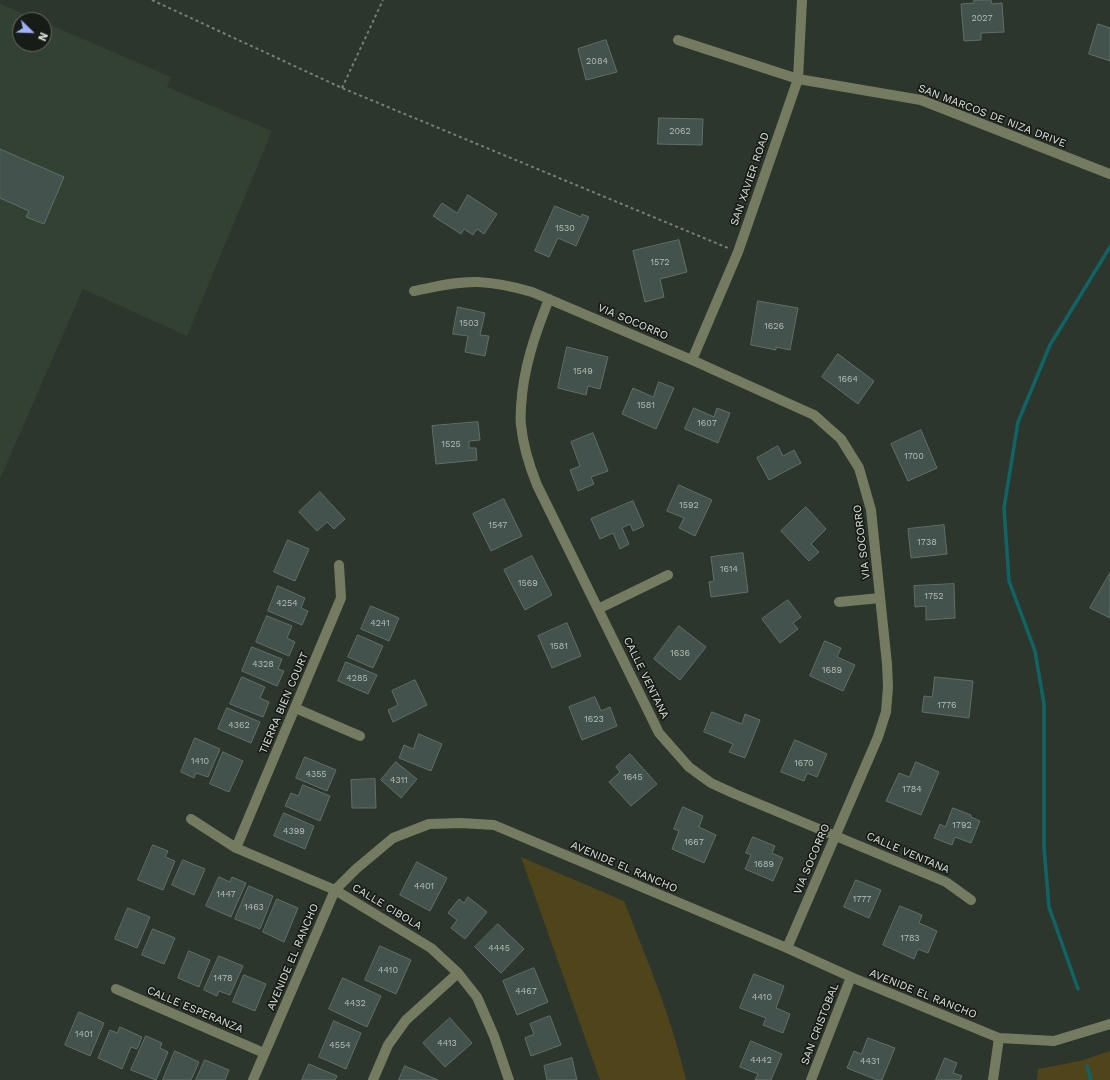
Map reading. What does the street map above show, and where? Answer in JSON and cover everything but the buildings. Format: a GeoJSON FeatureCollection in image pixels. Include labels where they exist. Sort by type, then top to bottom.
{"type":"FeatureCollection","features":[{"type":"Feature","properties":{"kind":"street","name":"SAN XAVIER ROAD"},"geometry":{"type":"LineString","coordinates":[[692,360],[738,252],[798,79],[802,0]]}},
{"type":"Feature","properties":{"kind":"street","name":"SAN MARCOS DE NIZA DRIVE"},"geometry":{"type":"LineString","coordinates":[[678,40],[798,79],[921,100],[1110,174]]}},
{"type":"Feature","properties":{"kind":"street","name":"VIA SOCORRO"},"geometry":{"type":"LineString","coordinates":[[414,291],[443,285],[478,282],[513,286],[532,292],[692,360],[814,415],[841,439],[859,468],[871,510],[887,664],[888,687],[886,712],[878,737],[787,948]]}},
{"type":"Feature","properties":{"kind":"street","name":"CALLE VENTANA"},"geometry":{"type":"LineString","coordinates":[[549,299],[537,329],[528,361],[522,393],[521,424],[527,458],[537,485],[659,733],[689,767],[711,783],[946,882],[971,900]]}},
{"type":"Feature","properties":{"kind":"street","name":"TIERRA BIEN COURT"},"geometry":{"type":"LineString","coordinates":[[236,848],[341,598],[339,565]]}},
{"type":"Feature","properties":{"kind":"street"},"geometry":{"type":"LineString","coordinates":[[598,609],[668,575]]}},
{"type":"Feature","properties":{"kind":"street"},"geometry":{"type":"LineString","coordinates":[[839,602],[880,598]]}},
{"type":"Feature","properties":{"kind":"street"},"geometry":{"type":"LineString","coordinates":[[295,708],[360,736]]}},
{"type":"Feature","properties":{"kind":"street","name":"CALLE CIBOLA"},"geometry":{"type":"LineString","coordinates":[[191,819],[236,848],[335,890],[431,948],[458,973],[477,997],[494,1036],[509,1080]]}},
{"type":"Feature","properties":{"kind":"street","name":"AVENIDE EL RANCHO"},"geometry":{"type":"LineString","coordinates":[[253,1080],[335,890],[356,869],[393,838],[429,824],[461,823],[494,825],[787,948],[851,977],[999,1038],[1054,1041],[1110,1024]]}},
{"type":"Feature","properties":{"kind":"street"},"geometry":{"type":"LineString","coordinates":[[373,1080],[388,1045],[406,1020],[458,973]]}},
{"type":"Feature","properties":{"kind":"street","name":"SAN CRISTOBAL"},"geometry":{"type":"LineString","coordinates":[[811,1080],[851,977]]}},
{"type":"Feature","properties":{"kind":"street","name":"CALLE ESPERANZA"},"geometry":{"type":"LineString","coordinates":[[116,989],[264,1053]]}},
{"type":"Feature","properties":{"kind":"street"},"geometry":{"type":"LineString","coordinates":[[993,1080],[999,1038]]}},
{"type":"Feature","properties":{"kind":"path"},"geometry":{"type":"LineString","coordinates":[[152,0],[342,88],[738,252]]}},
{"type":"Feature","properties":{"kind":"path"},"geometry":{"type":"LineString","coordinates":[[342,88],[383,0]]}},
{"type":"Feature","properties":{"kind":"shaded area"},"geometry":{"type":"Polygon","coordinates":[[[0,4],[19,12],[12,12],[12,52],[52,52],[52,25],[171,77],[167,87],[272,131],[187,336],[83,289],[0,479],[0,4]]]}},
{"type":"Feature","properties":{"kind":"shaded area"},"geometry":{"type":"Polygon","coordinates":[[[521,857],[624,901],[674,1034],[686,1080],[600,1080],[521,857]]]}},
{"type":"Feature","properties":{"kind":"shaded area"},"geometry":{"type":"Polygon","coordinates":[[[1110,1051],[1110,1080],[1037,1080],[1038,1069],[1080,1061],[1110,1051]]]}},
{"type":"Feature","properties":{"kind":"waterway"},"geometry":{"type":"LineString","coordinates":[[1078,989],[1049,907],[1044,848],[1044,704],[1035,651],[1009,581],[1004,508],[1018,422],[1050,345],[1110,247]]}},
{"type":"Feature","properties":{"kind":"waterway"},"geometry":{"type":"LineString","coordinates":[[1087,1066],[1091,1080]]}}]}
